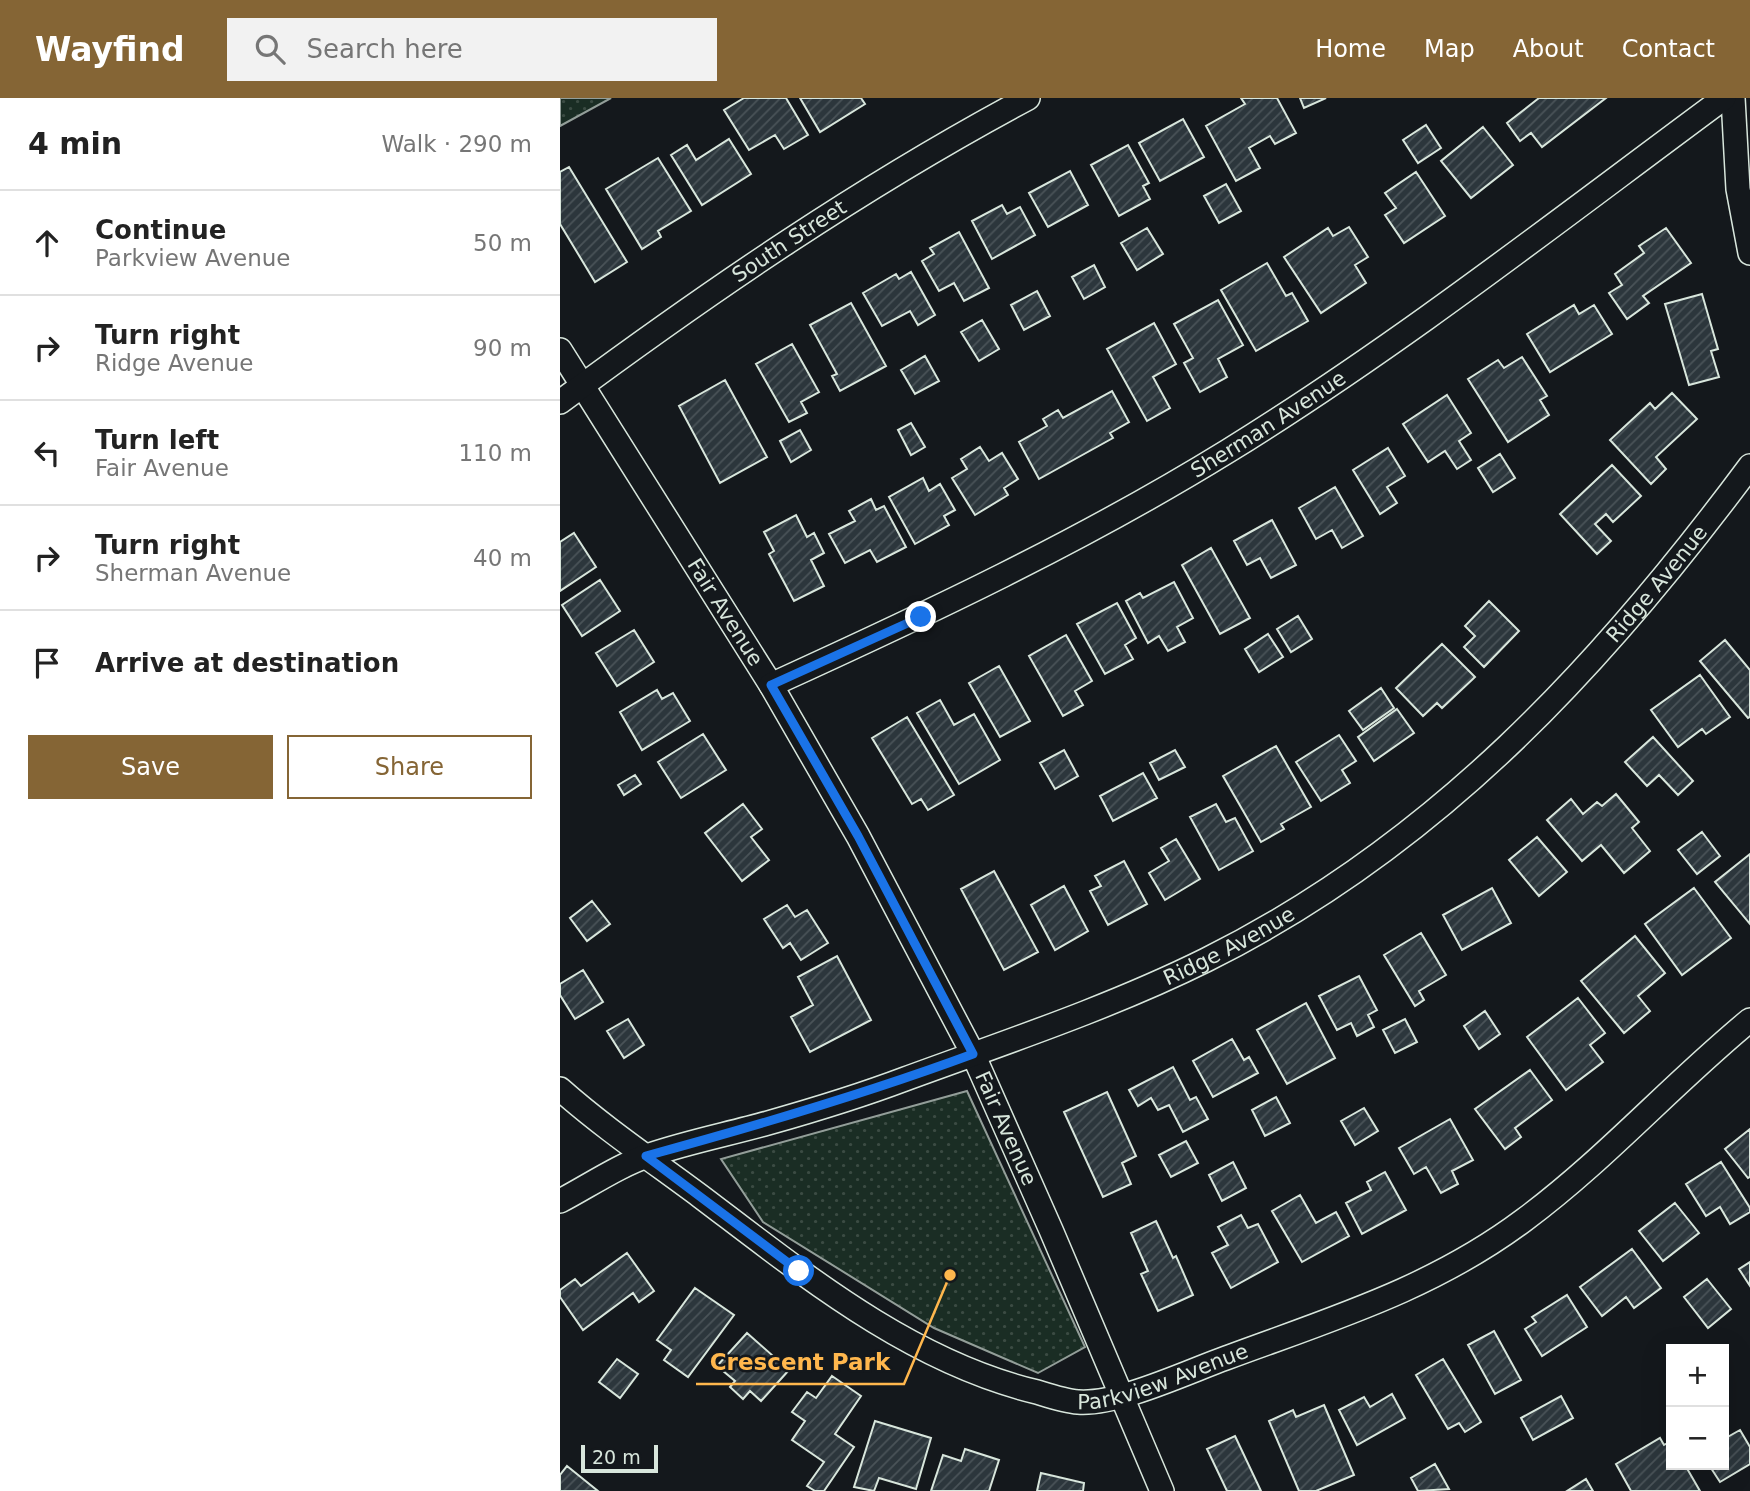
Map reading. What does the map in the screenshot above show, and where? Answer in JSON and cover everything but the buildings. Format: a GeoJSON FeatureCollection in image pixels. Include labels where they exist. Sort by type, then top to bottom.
{"type":"FeatureCollection","features":[{"type":"Feature","properties":{"kind":"street","name":"South Street"},"geometry":{"type":"LineString","coordinates":[[560,402],[751,265],[852,199],[1028,98]]}},
{"type":"Feature","properties":{"kind":"street","name":"Sherman Avenue"},"geometry":{"type":"LineString","coordinates":[[771,685],[1027,565],[1227,451],[1353,371],[1492,272],[1724,98]]}},
{"type":"Feature","properties":{"kind":"street"},"geometry":{"type":"LineString","coordinates":[[1733,98],[1738,189],[1750,253]]}},
{"type":"Feature","properties":{"kind":"street","name":"Fair Avenue"},"geometry":{"type":"LineString","coordinates":[[560,350],[771,685],[858,836],[973,1054],[1163,1491]]}},
{"type":"Feature","properties":{"kind":"street","name":"Ridge Avenue"},"geometry":{"type":"LineString","coordinates":[[560,1201],[646,1156],[771,1122],[899,1082],[1134,993],[1208,959],[1317,896],[1404,835],[1464,787],[1580,675],[1688,550],[1750,466]]}},
{"type":"Feature","properties":{"kind":"street","name":"Parkview Avenue"},"geometry":{"type":"LineString","coordinates":[[560,1089],[799,1271],[881,1325],[945,1360],[1014,1387],[1079,1402],[1123,1396],[1350,1314],[1410,1289],[1467,1258],[1523,1221],[1584,1172],[1716,1048],[1750,1020]]}},
{"type":"Feature","properties":{"kind":"green space"},"geometry":{"type":"Polygon","coordinates":[[[560,98],[611,98],[560,126],[560,98]]]}},
{"type":"Feature","properties":{"kind":"green space"},"geometry":{"type":"Polygon","coordinates":[[[967,1091],[1085,1347],[1038,1373],[934,1328],[763,1222],[721,1159],[967,1091]]]}},
{"type":"Feature","properties":{"kind":"place","name":"Crescent Park"},"geometry":{"type":"Point","coordinates":[950,1275]}},
{"type":"Feature","properties":{"kind":"route"},"geometry":{"type":"LineString","coordinates":[[799,1271],[646,1156],[771,1122],[899,1082],[973,1054],[858,836],[771,685],[921,617]]}}]}
